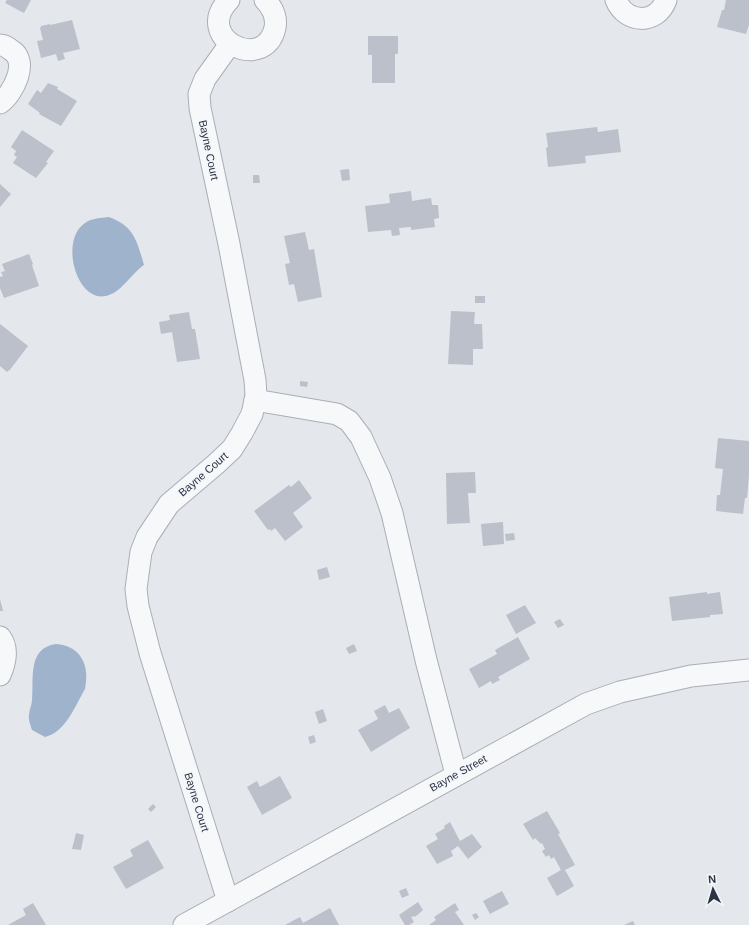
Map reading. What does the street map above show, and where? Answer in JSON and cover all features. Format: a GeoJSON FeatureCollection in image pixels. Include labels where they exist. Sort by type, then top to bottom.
{"type":"FeatureCollection","features":[{"type":"Feature","properties":{"kind":"street"},"geometry":{"type":"LineString","coordinates":[[229,0],[222,8],[219,19],[219,25],[223,36],[230,44],[240,49],[250,50],[260,47],[268,41],[274,32],[276,22],[273,10],[265,0]]}},
{"type":"Feature","properties":{"kind":"street"},"geometry":{"type":"LineString","coordinates":[[616,0],[619,6],[627,14],[636,18],[656,14],[666,0]]}},
{"type":"Feature","properties":{"kind":"street","name":"Bayne Court"},"geometry":{"type":"LineString","coordinates":[[228,901],[150,653],[138,606],[136,589],[141,552],[147,537],[169,504],[232,449],[252,414],[255,400],[255,380],[229,244],[200,108],[199,94],[205,79],[230,44]]}},
{"type":"Feature","properties":{"kind":"street"},"geometry":{"type":"LineString","coordinates":[[0,45],[3,45],[15,52],[20,59],[20,71],[14,86],[0,103]]}},
{"type":"Feature","properties":{"kind":"street"},"geometry":{"type":"LineString","coordinates":[[255,400],[337,414],[349,421],[361,437],[380,478],[392,513],[426,660],[456,774]]}},
{"type":"Feature","properties":{"kind":"street"},"geometry":{"type":"LineString","coordinates":[[0,638],[2,639],[5,649],[4,662],[0,675]]}},
{"type":"Feature","properties":{"kind":"street","name":"Bayne Street"},"geometry":{"type":"LineString","coordinates":[[184,925],[456,774],[586,704],[620,692],[691,676],[749,670]]}},
{"type":"Feature","properties":{"kind":"water"},"geometry":{"type":"Polygon","coordinates":[[[109,217],[124,225],[133,235],[144,265],[114,293],[98,296],[88,291],[81,282],[75,270],[73,244],[77,232],[85,223],[94,219],[109,217]]]}},
{"type":"Feature","properties":{"kind":"water"},"geometry":{"type":"Polygon","coordinates":[[[56,644],[72,648],[82,658],[86,672],[85,689],[69,718],[59,730],[45,737],[32,730],[29,721],[29,713],[32,702],[33,674],[36,658],[40,651],[56,644]]]}},
{"type":"Feature","properties":{"kind":"building"},"geometry":{"type":"Polygon","coordinates":[[[7,0],[31,0],[24,13],[5,3],[7,0]]]}},
{"type":"Feature","properties":{"kind":"building"},"geometry":{"type":"Polygon","coordinates":[[[726,0],[749,0],[749,25],[746,34],[717,27],[722,10],[724,10],[726,0]]]}},
{"type":"Feature","properties":{"kind":"building"},"geometry":{"type":"Polygon","coordinates":[[[72,20],[80,49],[63,53],[65,59],[58,61],[56,54],[41,58],[37,41],[43,40],[40,28],[41,26],[72,20]]]}},
{"type":"Feature","properties":{"kind":"building"},"geometry":{"type":"Polygon","coordinates":[[[368,36],[398,36],[398,54],[395,54],[395,83],[372,83],[372,55],[368,55],[368,36]]]}},
{"type":"Feature","properties":{"kind":"building"},"geometry":{"type":"Polygon","coordinates":[[[48,83],[58,87],[57,89],[77,101],[61,126],[39,114],[40,113],[28,104],[37,90],[41,93],[48,83]]]}},
{"type":"Feature","properties":{"kind":"building"},"geometry":{"type":"Polygon","coordinates":[[[597,127],[598,132],[618,129],[621,152],[585,156],[586,163],[548,167],[546,133],[597,127]]]}},
{"type":"Feature","properties":{"kind":"building"},"geometry":{"type":"Polygon","coordinates":[[[22,130],[54,151],[46,162],[48,163],[36,178],[13,163],[17,157],[14,155],[16,151],[11,147],[22,130]]]}},
{"type":"Feature","properties":{"kind":"building"},"geometry":{"type":"Polygon","coordinates":[[[349,169],[350,180],[342,181],[340,170],[349,169]]]}},
{"type":"Feature","properties":{"kind":"building"},"geometry":{"type":"Polygon","coordinates":[[[253,175],[259,175],[260,183],[253,183],[253,175]]]}},
{"type":"Feature","properties":{"kind":"building"},"geometry":{"type":"Polygon","coordinates":[[[0,184],[11,194],[0,207],[0,184]]]}},
{"type":"Feature","properties":{"kind":"building"},"geometry":{"type":"Polygon","coordinates":[[[411,191],[412,201],[431,198],[432,205],[438,205],[439,218],[434,219],[435,227],[411,230],[411,227],[399,228],[400,235],[392,236],[391,230],[368,232],[365,206],[390,203],[389,194],[411,191]]]}},
{"type":"Feature","properties":{"kind":"building"},"geometry":{"type":"Polygon","coordinates":[[[305,232],[309,250],[314,249],[322,297],[298,302],[294,284],[289,285],[285,264],[290,263],[284,236],[305,232]]]}},
{"type":"Feature","properties":{"kind":"building"},"geometry":{"type":"Polygon","coordinates":[[[29,254],[39,286],[4,298],[0,288],[0,277],[3,276],[1,272],[5,271],[2,264],[29,254]]]}},
{"type":"Feature","properties":{"kind":"building"},"geometry":{"type":"Polygon","coordinates":[[[475,296],[485,296],[485,303],[475,303],[475,296]]]}},
{"type":"Feature","properties":{"kind":"building"},"geometry":{"type":"Polygon","coordinates":[[[451,311],[475,312],[474,324],[482,324],[483,349],[473,349],[473,365],[448,364],[451,311]]]}},
{"type":"Feature","properties":{"kind":"building"},"geometry":{"type":"Polygon","coordinates":[[[189,312],[192,329],[195,329],[200,359],[177,362],[172,332],[161,334],[159,322],[170,320],[169,315],[189,312]]]}},
{"type":"Feature","properties":{"kind":"building"},"geometry":{"type":"Polygon","coordinates":[[[0,324],[28,346],[7,372],[0,366],[0,324]]]}},
{"type":"Feature","properties":{"kind":"building"},"geometry":{"type":"Polygon","coordinates":[[[300,381],[308,382],[307,387],[300,386],[300,381]]]}},
{"type":"Feature","properties":{"kind":"building"},"geometry":{"type":"Polygon","coordinates":[[[718,438],[749,441],[749,475],[747,498],[745,498],[743,514],[716,511],[717,495],[720,495],[723,469],[715,468],[718,438]]]}},
{"type":"Feature","properties":{"kind":"building"},"geometry":{"type":"Polygon","coordinates":[[[475,472],[476,493],[468,493],[470,523],[447,524],[446,473],[475,472]]]}},
{"type":"Feature","properties":{"kind":"building"},"geometry":{"type":"Polygon","coordinates":[[[299,480],[312,498],[293,513],[303,527],[285,541],[275,528],[271,531],[270,529],[268,530],[254,511],[289,485],[291,487],[299,480]]]}},
{"type":"Feature","properties":{"kind":"building"},"geometry":{"type":"Polygon","coordinates":[[[503,522],[504,544],[483,546],[481,524],[503,522]]]}},
{"type":"Feature","properties":{"kind":"building"},"geometry":{"type":"Polygon","coordinates":[[[514,533],[515,540],[506,541],[505,534],[514,533]]]}},
{"type":"Feature","properties":{"kind":"building"},"geometry":{"type":"Polygon","coordinates":[[[327,567],[330,577],[319,580],[317,570],[327,567]]]}},
{"type":"Feature","properties":{"kind":"building"},"geometry":{"type":"Polygon","coordinates":[[[707,592],[707,594],[720,592],[723,614],[710,615],[710,617],[672,621],[669,597],[707,592]]]}},
{"type":"Feature","properties":{"kind":"building"},"geometry":{"type":"Polygon","coordinates":[[[0,599],[3,611],[0,611],[0,599]]]}},
{"type":"Feature","properties":{"kind":"building"},"geometry":{"type":"Polygon","coordinates":[[[525,605],[536,623],[516,634],[506,615],[525,605]]]}},
{"type":"Feature","properties":{"kind":"building"},"geometry":{"type":"Polygon","coordinates":[[[560,619],[564,625],[558,628],[554,622],[560,619]]]}},
{"type":"Feature","properties":{"kind":"building"},"geometry":{"type":"Polygon","coordinates":[[[518,637],[530,659],[498,677],[500,680],[492,684],[491,681],[479,688],[469,669],[497,654],[495,650],[518,637]]]}},
{"type":"Feature","properties":{"kind":"building"},"geometry":{"type":"Polygon","coordinates":[[[354,644],[357,651],[349,654],[346,648],[354,644]]]}},
{"type":"Feature","properties":{"kind":"building"},"geometry":{"type":"Polygon","coordinates":[[[385,705],[389,713],[399,708],[410,728],[371,752],[358,730],[378,719],[374,711],[385,705]]]}},
{"type":"Feature","properties":{"kind":"building"},"geometry":{"type":"Polygon","coordinates":[[[323,709],[327,721],[319,724],[315,712],[323,709]]]}},
{"type":"Feature","properties":{"kind":"building"},"geometry":{"type":"Polygon","coordinates":[[[314,735],[316,742],[310,744],[308,737],[314,735]]]}},
{"type":"Feature","properties":{"kind":"building"},"geometry":{"type":"Polygon","coordinates":[[[280,776],[292,798],[262,815],[247,787],[257,781],[260,787],[280,776]]]}},
{"type":"Feature","properties":{"kind":"building"},"geometry":{"type":"Polygon","coordinates":[[[153,804],[156,807],[151,812],[148,809],[153,804]]]}},
{"type":"Feature","properties":{"kind":"building"},"geometry":{"type":"Polygon","coordinates":[[[547,811],[560,833],[558,834],[575,865],[565,870],[574,886],[557,896],[547,878],[561,870],[554,857],[551,859],[549,855],[546,857],[542,851],[545,849],[542,843],[541,844],[535,838],[533,840],[523,824],[547,811]]]}},
{"type":"Feature","properties":{"kind":"building"},"geometry":{"type":"Polygon","coordinates":[[[450,822],[460,841],[472,834],[482,847],[468,859],[458,846],[451,851],[453,856],[437,864],[426,846],[438,839],[435,834],[445,828],[444,826],[450,822]]]}},
{"type":"Feature","properties":{"kind":"building"},"geometry":{"type":"Polygon","coordinates":[[[76,833],[84,835],[81,850],[72,849],[76,833]]]}},
{"type":"Feature","properties":{"kind":"building"},"geometry":{"type":"Polygon","coordinates":[[[148,840],[164,868],[126,889],[113,867],[133,856],[130,850],[148,840]]]}},
{"type":"Feature","properties":{"kind":"building"},"geometry":{"type":"Polygon","coordinates":[[[406,888],[409,895],[402,898],[399,891],[406,888]]]}},
{"type":"Feature","properties":{"kind":"building"},"geometry":{"type":"Polygon","coordinates":[[[502,891],[509,904],[490,914],[483,901],[502,891]]]}},
{"type":"Feature","properties":{"kind":"building"},"geometry":{"type":"Polygon","coordinates":[[[418,902],[423,910],[415,917],[411,917],[414,922],[409,925],[405,925],[399,915],[418,902]]]}},
{"type":"Feature","properties":{"kind":"building"},"geometry":{"type":"Polygon","coordinates":[[[33,903],[46,925],[8,925],[26,915],[23,909],[33,903]]]}},
{"type":"Feature","properties":{"kind":"building"},"geometry":{"type":"Polygon","coordinates":[[[455,903],[459,910],[455,912],[464,925],[429,925],[436,920],[434,917],[455,903]]]}},
{"type":"Feature","properties":{"kind":"building"},"geometry":{"type":"Polygon","coordinates":[[[330,908],[339,925],[285,925],[300,917],[303,923],[330,908]]]}},
{"type":"Feature","properties":{"kind":"building"},"geometry":{"type":"Polygon","coordinates":[[[476,913],[479,917],[475,920],[472,915],[476,913]]]}},
{"type":"Feature","properties":{"kind":"building"},"geometry":{"type":"Polygon","coordinates":[[[633,921],[635,925],[624,925],[633,921]]]}}]}
